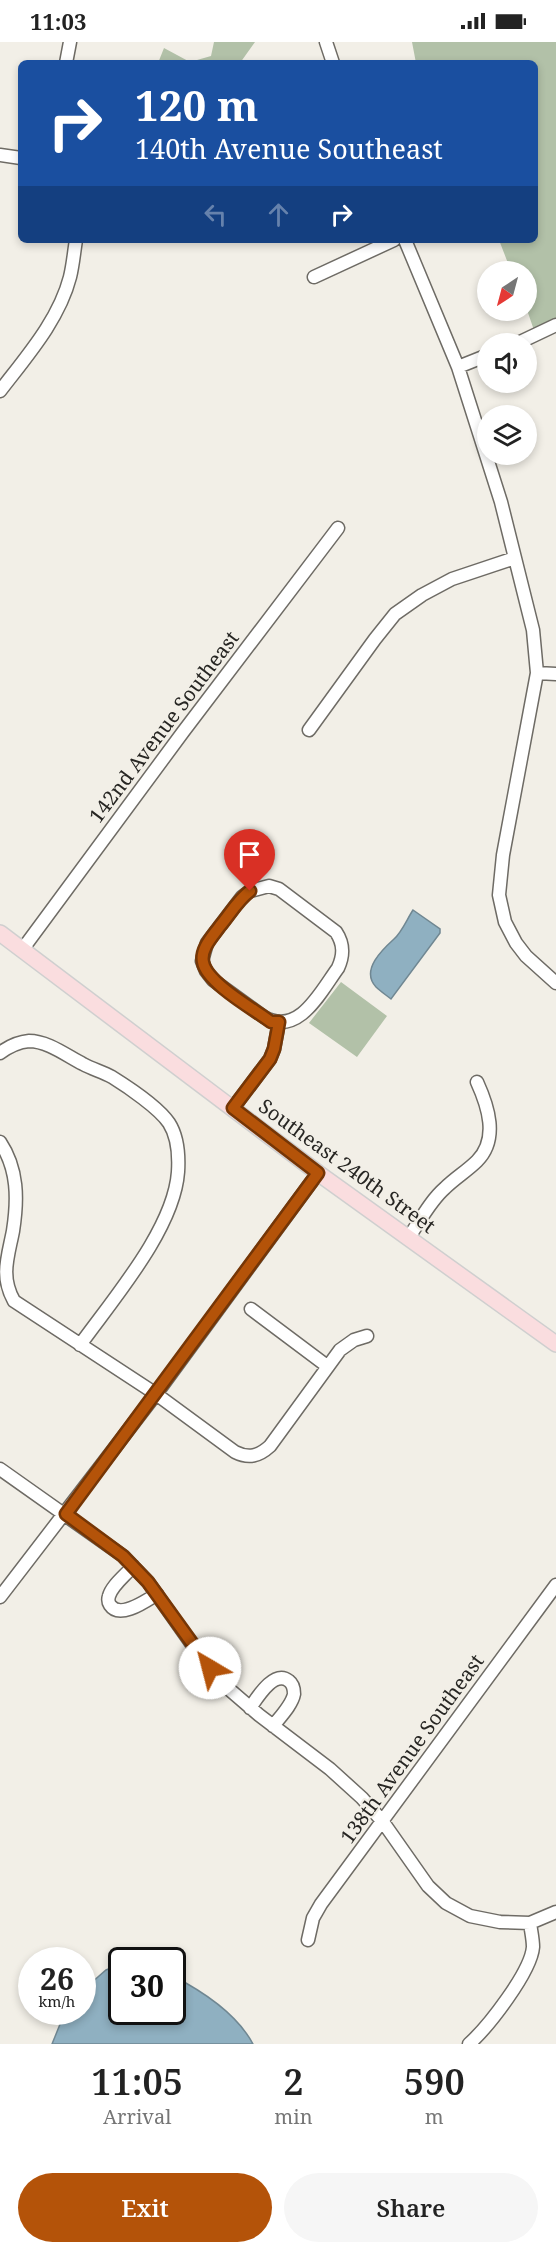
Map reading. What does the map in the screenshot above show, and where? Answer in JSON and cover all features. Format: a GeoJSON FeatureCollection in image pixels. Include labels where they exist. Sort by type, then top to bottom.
{"type":"FeatureCollection","features":[{"type":"Feature","properties":{"kind":"main road","name":"Southeast 240th Street"},"geometry":{"type":"LineString","coordinates":[[0,933],[318,1173],[556,1344]]}},
{"type":"Feature","properties":{"kind":"street"},"geometry":{"type":"LineString","coordinates":[[67,60],[70,42]]}},
{"type":"Feature","properties":{"kind":"street"},"geometry":{"type":"LineString","coordinates":[[326,42],[332,60]]}},
{"type":"Feature","properties":{"kind":"street"},"geometry":{"type":"LineString","coordinates":[[0,155],[18,158]]}},
{"type":"Feature","properties":{"kind":"street"},"geometry":{"type":"LineString","coordinates":[[0,391],[38,339],[59,305],[70,278],[76,243]]}},
{"type":"Feature","properties":{"kind":"street"},"geometry":{"type":"LineString","coordinates":[[314,277],[387,243]]}},
{"type":"Feature","properties":{"kind":"street"},"geometry":{"type":"LineString","coordinates":[[406,243],[458,367],[501,502],[533,630],[537,673],[503,855],[499,895],[505,922],[516,943],[526,956],[556,983]]}},
{"type":"Feature","properties":{"kind":"street"},"geometry":{"type":"LineString","coordinates":[[537,335],[556,324]]}},
{"type":"Feature","properties":{"kind":"street"},"geometry":{"type":"LineString","coordinates":[[458,367],[477,359]]}},
{"type":"Feature","properties":{"kind":"street","name":"142nd Avenue Southeast"},"geometry":{"type":"LineString","coordinates":[[22,950],[338,528]]}},
{"type":"Feature","properties":{"kind":"street"},"geometry":{"type":"LineString","coordinates":[[309,730],[395,615],[422,595],[452,579],[514,558]]}},
{"type":"Feature","properties":{"kind":"street"},"geometry":{"type":"LineString","coordinates":[[537,673],[556,674]]}},
{"type":"Feature","properties":{"kind":"street"},"geometry":{"type":"LineString","coordinates":[[269,886],[279,889],[336,932],[343,950],[338,968],[303,1014],[295,1020],[279,1022],[271,1022],[213,980],[202,961],[207,943],[242,897],[259,887],[269,886]]}},
{"type":"Feature","properties":{"kind":"street"},"geometry":{"type":"LineString","coordinates":[[233,1108],[270,1059],[279,1022]]}},
{"type":"Feature","properties":{"kind":"street"},"geometry":{"type":"LineString","coordinates":[[5,1050],[29,1041],[47,1045],[112,1077],[156,1109],[169,1123],[175,1137],[178,1173],[164,1220],[150,1247],[80,1345]]}},
{"type":"Feature","properties":{"kind":"street"},"geometry":{"type":"LineString","coordinates":[[409,1237],[443,1190],[478,1160],[486,1146],[490,1118],[487,1104],[477,1082]]}},
{"type":"Feature","properties":{"kind":"street"},"geometry":{"type":"LineString","coordinates":[[0,1142],[14,1171],[16,1190],[13,1231],[3,1251],[3,1276],[6,1291],[14,1301],[156,1394],[235,1452],[243,1456],[261,1454],[270,1446],[340,1350],[354,1340],[367,1336]]}},
{"type":"Feature","properties":{"kind":"street"},"geometry":{"type":"LineString","coordinates":[[0,1597],[156,1394],[318,1173]]}},
{"type":"Feature","properties":{"kind":"street"},"geometry":{"type":"LineString","coordinates":[[251,1309],[327,1366]]}},
{"type":"Feature","properties":{"kind":"street"},"geometry":{"type":"LineString","coordinates":[[0,1469],[123,1556],[157,1594],[198,1653],[223,1684],[250,1708],[330,1769],[362,1798],[383,1822],[428,1886],[446,1903],[470,1916],[500,1922],[530,1923],[556,1912]]}},
{"type":"Feature","properties":{"kind":"street"},"geometry":{"type":"LineString","coordinates":[[133,1566],[109,1595],[108,1602],[112,1608],[121,1611],[133,1608],[157,1594]]}},
{"type":"Feature","properties":{"kind":"street","name":"138th Avenue Southeast"},"geometry":{"type":"LineString","coordinates":[[308,1940],[313,1918],[321,1904],[556,1585]]}},
{"type":"Feature","properties":{"kind":"street"},"geometry":{"type":"LineString","coordinates":[[250,1708],[267,1685],[282,1678],[289,1680],[293,1686],[294,1695],[273,1726]]}},
{"type":"Feature","properties":{"kind":"street"},"geometry":{"type":"LineString","coordinates":[[469,2044],[480,2034],[528,1966],[533,1947],[530,1923]]}},
{"type":"Feature","properties":{"kind":"green space"},"geometry":{"type":"Polygon","coordinates":[[[214,42],[255,42],[242,60],[197,60],[211,56],[214,42]]]}},
{"type":"Feature","properties":{"kind":"green space"},"geometry":{"type":"Polygon","coordinates":[[[412,42],[556,42],[556,325],[537,335],[531,321],[537,321],[537,261],[507,261],[500,243],[538,243],[538,60],[415,60],[412,42]]]}},
{"type":"Feature","properties":{"kind":"green space"},"geometry":{"type":"Polygon","coordinates":[[[164,48],[186,60],[159,60],[164,48]]]}},
{"type":"Feature","properties":{"kind":"green space"},"geometry":{"type":"Polygon","coordinates":[[[341,982],[387,1016],[357,1057],[309,1023],[341,982]]]}},
{"type":"Feature","properties":{"kind":"water"},"geometry":{"type":"Polygon","coordinates":[[[413,910],[440,929],[440,933],[391,999],[376,987],[372,980],[372,967],[379,954],[400,933],[413,910]]]}},
{"type":"Feature","properties":{"kind":"water"},"geometry":{"type":"Polygon","coordinates":[[[108,1969],[108,2025],[186,2025],[186,1984],[228,2013],[253,2044],[52,2044],[60,2025],[96,2025],[96,1979],[108,1969]]]}},
{"type":"Feature","properties":{"kind":"route"},"geometry":{"type":"LineString","coordinates":[[210,1668],[148,1582],[123,1556],[66,1514],[318,1173],[233,1108],[270,1059],[279,1022],[271,1022],[213,980],[202,961],[207,943],[242,897],[250,891]]}}]}
